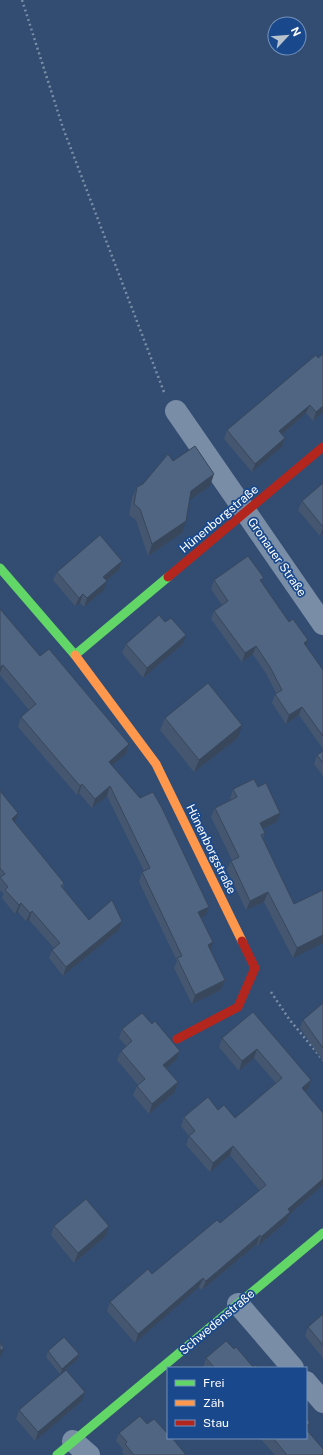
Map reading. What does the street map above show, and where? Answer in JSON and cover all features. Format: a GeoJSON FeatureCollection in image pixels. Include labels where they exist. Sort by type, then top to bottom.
{"type":"FeatureCollection","features":[{"type":"Feature","properties":{"kind":"street","name":"Gronauer Straße"},"geometry":{"type":"LineString","coordinates":[[176,411],[323,624]]}},
{"type":"Feature","properties":{"kind":"street","name":"Hünenborgstraße"},"geometry":{"type":"LineString","coordinates":[[75,655],[323,447]]}},
{"type":"Feature","properties":{"kind":"street","name":"Hünenborgstraße"},"geometry":{"type":"LineString","coordinates":[[0,568],[75,655],[156,764],[255,968]]}},
{"type":"Feature","properties":{"kind":"street"},"geometry":{"type":"LineString","coordinates":[[177,1039],[238,1007],[255,968]]}},
{"type":"Feature","properties":{"kind":"street","name":"Schwedenstraße"},"geometry":{"type":"LineString","coordinates":[[169,1367],[238,1304],[323,1233]]}},
{"type":"Feature","properties":{"kind":"street"},"geometry":{"type":"LineString","coordinates":[[238,1304],[293,1367]]}},
{"type":"Feature","properties":{"kind":"street","name":"Schwedenstraße"},"geometry":{"type":"LineString","coordinates":[[57,1455],[81,1448],[167,1369]]}},
{"type":"Feature","properties":{"kind":"street"},"geometry":{"type":"LineString","coordinates":[[307,1383],[323,1402]]}},
{"type":"Feature","properties":{"kind":"path"},"geometry":{"type":"LineString","coordinates":[[22,0],[63,128],[162,389],[176,411]]}},
{"type":"Feature","properties":{"kind":"path"},"geometry":{"type":"LineString","coordinates":[[255,968],[288,1019],[323,1060]]}},
{"type":"Feature","properties":{"kind":"building"},"geometry":{"type":"Polygon","coordinates":[[[323,354],[323,406],[316,412],[310,405],[279,431],[285,438],[255,464],[227,430],[316,355],[318,358],[323,354]]]}},
{"type":"Feature","properties":{"kind":"building"},"geometry":{"type":"Polygon","coordinates":[[[195,446],[214,474],[191,491],[186,521],[152,544],[140,509],[134,504],[137,487],[143,484],[168,454],[173,461],[195,446]]]}},
{"type":"Feature","properties":{"kind":"building"},"geometry":{"type":"Polygon","coordinates":[[[323,483],[323,527],[302,501],[323,483]]]}},
{"type":"Feature","properties":{"kind":"building"},"geometry":{"type":"Polygon","coordinates":[[[100,535],[122,561],[103,577],[107,581],[87,598],[83,594],[79,598],[57,572],[100,535]]]}},
{"type":"Feature","properties":{"kind":"building"},"geometry":{"type":"Polygon","coordinates":[[[248,556],[264,578],[260,580],[289,622],[293,619],[308,640],[304,643],[323,670],[323,736],[302,707],[289,715],[275,694],[282,690],[270,667],[256,646],[245,653],[214,611],[228,601],[214,580],[248,556]]]}},
{"type":"Feature","properties":{"kind":"building"},"geometry":{"type":"Polygon","coordinates":[[[0,609],[40,656],[49,649],[129,744],[109,762],[140,798],[153,792],[162,808],[209,907],[198,912],[213,942],[208,945],[225,980],[195,995],[177,958],[182,956],[142,872],[150,868],[110,786],[95,799],[82,784],[80,786],[21,717],[36,704],[3,665],[0,667],[0,609]]]}},
{"type":"Feature","properties":{"kind":"building"},"geometry":{"type":"Polygon","coordinates":[[[159,615],[165,622],[171,618],[186,635],[147,668],[126,644],[159,615]]]}},
{"type":"Feature","properties":{"kind":"building"},"geometry":{"type":"Polygon","coordinates":[[[208,683],[242,725],[199,760],[165,718],[208,683]]]}},
{"type":"Feature","properties":{"kind":"building"},"geometry":{"type":"Polygon","coordinates":[[[323,751],[323,763],[317,755],[323,751]]]}},
{"type":"Feature","properties":{"kind":"building"},"geometry":{"type":"Polygon","coordinates":[[[254,779],[258,787],[266,783],[280,813],[260,823],[265,833],[261,835],[294,904],[323,890],[323,935],[297,948],[268,892],[250,901],[231,861],[239,857],[215,808],[237,797],[233,789],[254,779]]]}},
{"type":"Feature","properties":{"kind":"building"},"geometry":{"type":"Polygon","coordinates":[[[0,791],[18,813],[12,819],[64,883],[61,886],[89,920],[112,900],[122,921],[66,967],[52,950],[60,943],[32,911],[30,913],[21,903],[19,905],[5,890],[8,887],[0,877],[5,874],[0,868],[0,791]]]}},
{"type":"Feature","properties":{"kind":"building"},"geometry":{"type":"Polygon","coordinates":[[[323,1003],[323,1048],[303,1020],[323,1003]]]}},
{"type":"Feature","properties":{"kind":"building"},"geometry":{"type":"Polygon","coordinates":[[[253,1012],[311,1080],[302,1088],[323,1113],[323,1179],[288,1209],[290,1212],[261,1237],[260,1235],[206,1281],[203,1278],[138,1334],[110,1302],[148,1269],[152,1274],[217,1220],[220,1223],[266,1185],[233,1146],[213,1163],[189,1136],[195,1131],[184,1117],[208,1097],[218,1110],[224,1105],[235,1118],[282,1078],[257,1049],[242,1061],[222,1038],[253,1012]]]}},
{"type":"Feature","properties":{"kind":"building"},"geometry":{"type":"Polygon","coordinates":[[[142,1013],[152,1024],[155,1021],[180,1051],[163,1065],[178,1082],[152,1104],[137,1086],[145,1079],[121,1051],[132,1041],[122,1029],[142,1013]]]}},
{"type":"Feature","properties":{"kind":"building"},"geometry":{"type":"Polygon","coordinates":[[[86,1199],[109,1226],[78,1253],[54,1226],[86,1199]]]}},
{"type":"Feature","properties":{"kind":"building"},"geometry":{"type":"Polygon","coordinates":[[[323,1314],[323,1345],[308,1327],[323,1314]]]}},
{"type":"Feature","properties":{"kind":"building"},"geometry":{"type":"Polygon","coordinates":[[[64,1337],[79,1354],[62,1369],[48,1351],[64,1337]]]}},
{"type":"Feature","properties":{"kind":"building"},"geometry":{"type":"Polygon","coordinates":[[[226,1341],[234,1349],[236,1347],[253,1367],[214,1367],[206,1358],[226,1341]]]}},
{"type":"Feature","properties":{"kind":"building"},"geometry":{"type":"Polygon","coordinates":[[[0,1343],[4,1348],[0,1351],[0,1343]]]}},
{"type":"Feature","properties":{"kind":"building"},"geometry":{"type":"Polygon","coordinates":[[[66,1370],[85,1392],[38,1432],[19,1410],[66,1370]]]}},
{"type":"Feature","properties":{"kind":"building"},"geometry":{"type":"Polygon","coordinates":[[[140,1416],[147,1424],[154,1419],[167,1433],[167,1439],[173,1439],[186,1455],[134,1455],[125,1444],[127,1442],[119,1433],[140,1416]]]}},
{"type":"Feature","properties":{"kind":"building"},"geometry":{"type":"Polygon","coordinates":[[[307,1418],[310,1423],[307,1425],[307,1418]]]}},
{"type":"Feature","properties":{"kind":"building"},"geometry":{"type":"Polygon","coordinates":[[[307,1430],[323,1449],[323,1455],[287,1455],[274,1439],[307,1439],[307,1430]]]}},
{"type":"Feature","properties":{"kind":"traffic: fast"},"geometry":{"type":"LineString","coordinates":[[0,568],[75,655],[168,577]]}},
{"type":"Feature","properties":{"kind":"traffic: fast"},"geometry":{"type":"LineString","coordinates":[[57,1455],[323,1233]]}},
{"type":"Feature","properties":{"kind":"traffic: slow"},"geometry":{"type":"LineString","coordinates":[[75,655],[156,764],[242,941]]}},
{"type":"Feature","properties":{"kind":"traffic: jam"},"geometry":{"type":"LineString","coordinates":[[168,577],[323,447]]}},
{"type":"Feature","properties":{"kind":"traffic: jam"},"geometry":{"type":"LineString","coordinates":[[177,1039],[238,1007],[255,968],[242,941]]}}]}
